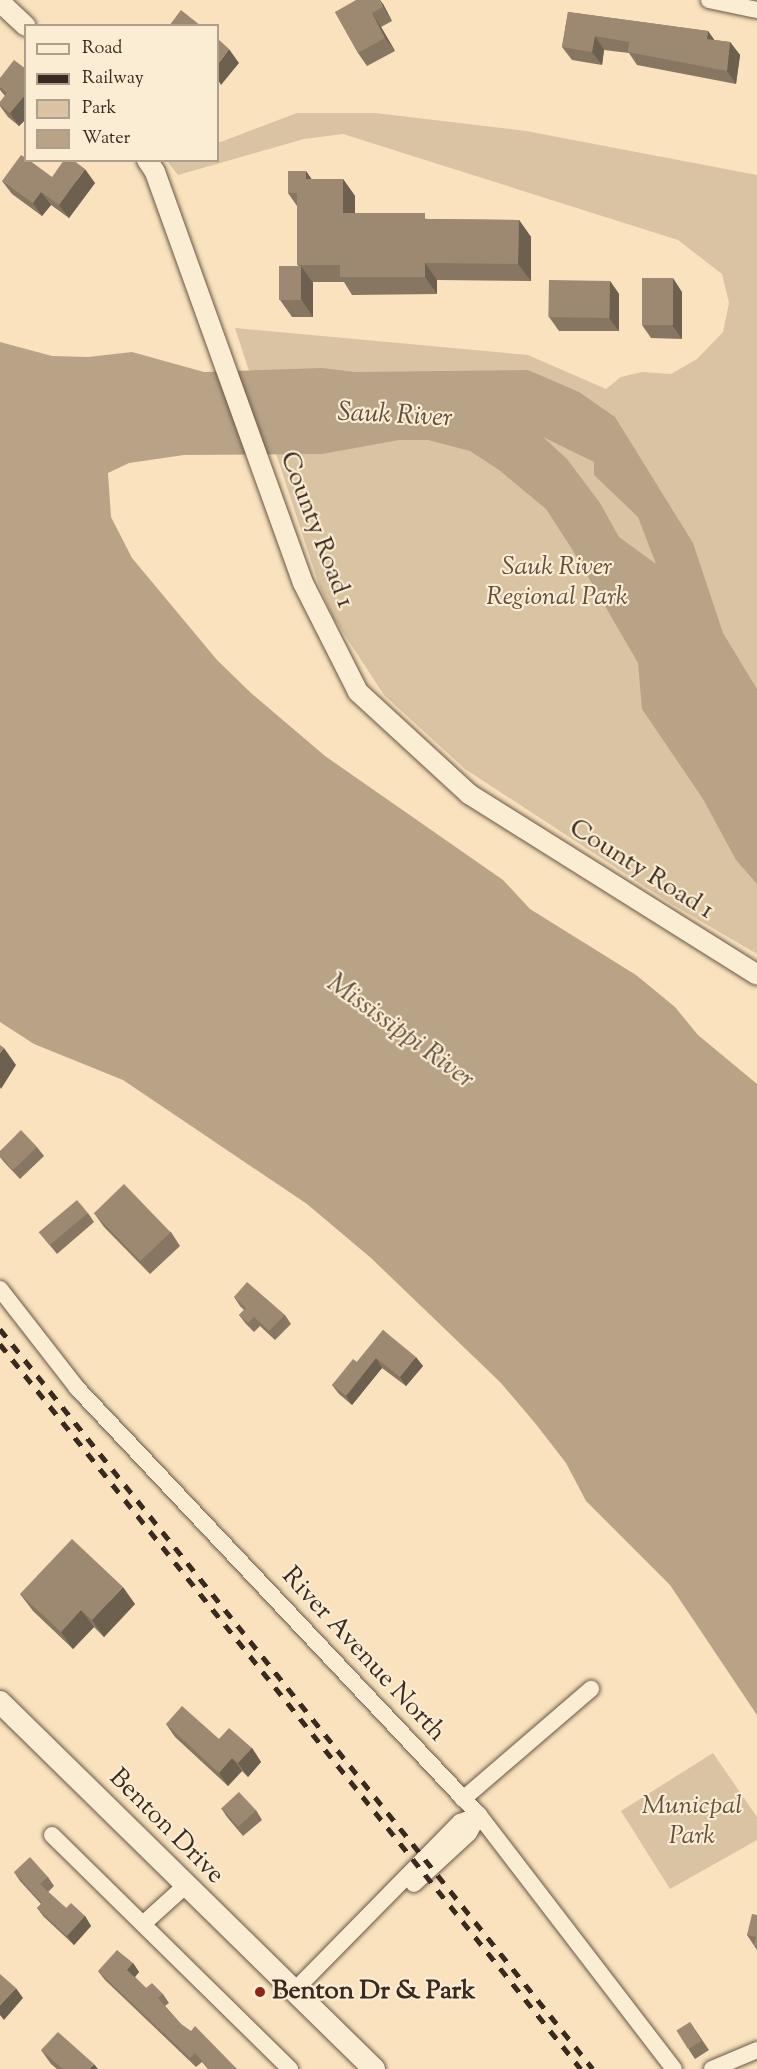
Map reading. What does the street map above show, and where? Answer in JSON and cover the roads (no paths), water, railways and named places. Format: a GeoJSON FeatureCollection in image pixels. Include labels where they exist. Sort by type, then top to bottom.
{"type":"FeatureCollection","features":[{"type":"Feature","properties":{"kind":"main road","name":"Benton Drive"},"geometry":{"type":"LineString","coordinates":[[0,1702],[374,2069]]}},
{"type":"Feature","properties":{"kind":"street"},"geometry":{"type":"LineString","coordinates":[[709,0],[757,10]]}},
{"type":"Feature","properties":{"kind":"street"},"geometry":{"type":"LineString","coordinates":[[0,2],[24,24]]}},
{"type":"Feature","properties":{"kind":"street","name":"County Road 1"},"geometry":{"type":"LineString","coordinates":[[148,162],[155,172],[303,583],[358,692],[469,794],[757,975]]}},
{"type":"Feature","properties":{"kind":"street","name":"River Avenue North"},"geometry":{"type":"LineString","coordinates":[[0,1289],[77,1388],[479,1815],[674,2069]]}},
{"type":"Feature","properties":{"kind":"street"},"geometry":{"type":"LineString","coordinates":[[463,1799],[591,1689]]}},
{"type":"Feature","properties":{"kind":"street"},"geometry":{"type":"LineString","coordinates":[[294,1991],[360,1928],[379,1916],[468,1833],[479,1815]]}},
{"type":"Feature","properties":{"kind":"street"},"geometry":{"type":"LineString","coordinates":[[52,1835],[290,2069]]}},
{"type":"Feature","properties":{"kind":"street"},"geometry":{"type":"LineString","coordinates":[[143,1924],[185,1886]]}},
{"type":"Feature","properties":{"kind":"street"},"geometry":{"type":"LineString","coordinates":[[712,2069],[757,2050]]}},
{"type":"Feature","properties":{"kind":"water"},"geometry":{"type":"Polygon","coordinates":[[[0,342],[52,356],[88,357],[132,352],[204,372],[322,368],[355,372],[528,370],[579,392],[615,417],[693,543],[723,633],[757,689],[757,884],[736,860],[703,799],[642,709],[638,663],[572,549],[546,509],[499,470],[470,451],[428,440],[399,440],[322,454],[184,455],[129,463],[108,473],[111,517],[132,558],[217,660],[251,693],[325,756],[503,880],[530,909],[636,975],[675,1007],[698,1035],[757,1084],[757,1715],[670,1585],[586,1501],[566,1463],[535,1423],[500,1382],[371,1258],[307,1204],[123,1080],[34,1044],[0,1022],[0,342]],[[543,437],[567,459],[600,503],[619,537],[656,564],[638,517],[594,475],[594,462],[543,437]]]}},
{"type":"Feature","properties":{"kind":"railway"},"geometry":{"type":"LineString","coordinates":[[0,1329],[593,2069]]}},
{"type":"Feature","properties":{"kind":"railway"},"geometry":{"type":"LineString","coordinates":[[0,1344],[581,2069]]}},
{"type":"Feature","properties":{"kind":"place","name":"Benton Dr & Park"},"geometry":{"type":"Point","coordinates":[260,1992]}},
{"type":"Feature","properties":{"kind":"water label","name":"Sauk River"},"geometry":{"type":"Point","coordinates":[395,416]}},
{"type":"Feature","properties":{"kind":"water label","name":"Mississippi River"},"geometry":{"type":"Point","coordinates":[400,1032]}},
{"type":"Feature","properties":{"kind":"park label","name":"Sauk River Regional Park"},"geometry":{"type":"Point","coordinates":[557,583]}},
{"type":"Feature","properties":{"kind":"park label","name":"Municpal Park"},"geometry":{"type":"Point","coordinates":[692,1822]}}]}
